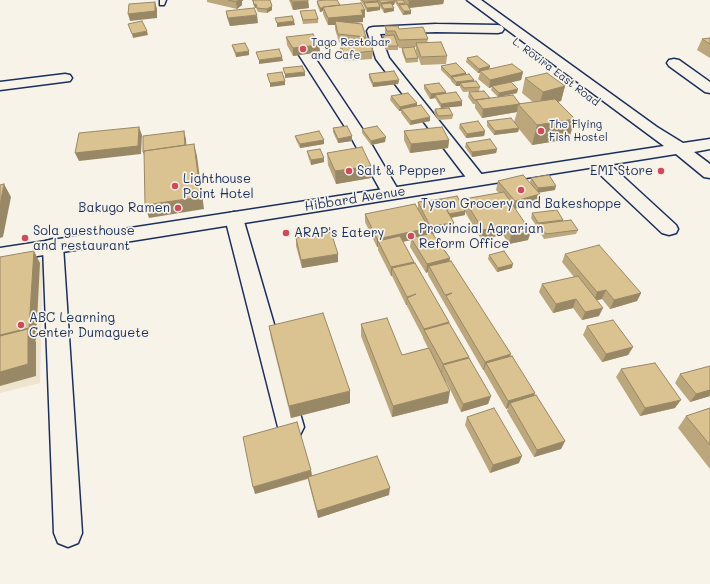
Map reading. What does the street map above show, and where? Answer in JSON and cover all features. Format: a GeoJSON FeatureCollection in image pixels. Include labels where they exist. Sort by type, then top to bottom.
{"type":"FeatureCollection","features":[{"type":"Feature","properties":{"kind":"main road","name":"L. Rovira East Road"},"geometry":{"type":"LineString","coordinates":[[458,0],[498,29],[531,48]]}},
{"type":"Feature","properties":{"kind":"main road","name":"L. Rovira East Road"},"geometry":{"type":"LineString","coordinates":[[473,0],[638,133],[674,150],[704,169]]}},
{"type":"Feature","properties":{"kind":"main road","name":"Hibbard Avenue"},"geometry":{"type":"LineString","coordinates":[[0,255],[710,144]]}},
{"type":"Feature","properties":{"kind":"street"},"geometry":{"type":"LineString","coordinates":[[477,180],[383,59],[373,31],[436,28],[498,29]]}},
{"type":"Feature","properties":{"kind":"street"},"geometry":{"type":"LineString","coordinates":[[306,55],[355,130],[391,193]]}},
{"type":"Feature","properties":{"kind":"street"},"geometry":{"type":"LineString","coordinates":[[674,63],[710,89]]}},
{"type":"Feature","properties":{"kind":"street"},"geometry":{"type":"LineString","coordinates":[[0,86],[65,78]]}},
{"type":"Feature","properties":{"kind":"street"},"geometry":{"type":"LineString","coordinates":[[597,162],[669,229]]}},
{"type":"Feature","properties":{"kind":"street"},"geometry":{"type":"LineString","coordinates":[[234,218],[291,427]]}},
{"type":"Feature","properties":{"kind":"street"},"geometry":{"type":"LineString","coordinates":[[53,246],[68,533]]}},
{"type":"Feature","properties":{"kind":"shaded area","name":"ABC Learning Center Dumaguete"},"geometry":{"type":"Polygon","coordinates":[[[43,260],[40,383],[0,393],[0,267],[43,260]]]}},
{"type":"Feature","properties":{"kind":"building"},"geometry":{"type":"Polygon","coordinates":[[[228,0],[239,0],[236,2],[228,0]]]}},
{"type":"Feature","properties":{"kind":"building"},"geometry":{"type":"Polygon","coordinates":[[[253,0],[270,0],[272,6],[267,9],[257,8],[256,4],[254,5],[253,0]]]}},
{"type":"Feature","properties":{"kind":"building"},"geometry":{"type":"Polygon","coordinates":[[[291,0],[308,0],[308,1],[292,2],[291,0]]]}},
{"type":"Feature","properties":{"kind":"building"},"geometry":{"type":"Polygon","coordinates":[[[337,0],[340,5],[320,8],[317,1],[337,0]]]}},
{"type":"Feature","properties":{"kind":"building"},"geometry":{"type":"Polygon","coordinates":[[[362,0],[377,0],[378,1],[364,2],[362,0]]]}},
{"type":"Feature","properties":{"kind":"building"},"geometry":{"type":"Polygon","coordinates":[[[379,0],[394,0],[395,1],[381,3],[379,0]]]}},
{"type":"Feature","properties":{"kind":"building"},"geometry":{"type":"Polygon","coordinates":[[[396,0],[403,0],[405,3],[398,4],[396,0]]]}},
{"type":"Feature","properties":{"kind":"building"},"geometry":{"type":"Polygon","coordinates":[[[155,2],[155,11],[128,14],[129,4],[155,2]]]}},
{"type":"Feature","properties":{"kind":"building"},"geometry":{"type":"Polygon","coordinates":[[[378,2],[380,7],[367,8],[364,3],[378,2]]]}},
{"type":"Feature","properties":{"kind":"building"},"geometry":{"type":"Polygon","coordinates":[[[361,3],[365,10],[361,10],[363,15],[328,18],[323,7],[361,3]]]}},
{"type":"Feature","properties":{"kind":"building"},"geometry":{"type":"Polygon","coordinates":[[[391,3],[394,8],[384,9],[381,4],[391,3]]]}},
{"type":"Feature","properties":{"kind":"building"},"geometry":{"type":"Polygon","coordinates":[[[407,4],[411,11],[404,11],[399,5],[407,4]]]}},
{"type":"Feature","properties":{"kind":"building"},"geometry":{"type":"Polygon","coordinates":[[[254,8],[257,15],[228,18],[226,11],[254,8]]]}},
{"type":"Feature","properties":{"kind":"building"},"geometry":{"type":"Polygon","coordinates":[[[315,10],[318,19],[303,20],[300,11],[315,10]]]}},
{"type":"Feature","properties":{"kind":"building"},"geometry":{"type":"Polygon","coordinates":[[[292,16],[294,21],[277,23],[275,18],[292,16]]]}},
{"type":"Feature","properties":{"kind":"building"},"geometry":{"type":"Polygon","coordinates":[[[142,21],[147,31],[132,34],[128,24],[142,21]]]}},
{"type":"Feature","properties":{"kind":"building"},"geometry":{"type":"Polygon","coordinates":[[[335,21],[362,24],[366,37],[338,34],[335,21]]]}},
{"type":"Feature","properties":{"kind":"building"},"geometry":{"type":"Polygon","coordinates":[[[385,26],[398,26],[399,29],[423,27],[428,39],[399,40],[395,31],[387,31],[385,26]]]}},
{"type":"Feature","properties":{"kind":"building"},"geometry":{"type":"Polygon","coordinates":[[[313,34],[319,45],[293,48],[286,37],[313,34]]]}},
{"type":"Feature","properties":{"kind":"building"},"geometry":{"type":"Polygon","coordinates":[[[394,35],[398,46],[386,46],[383,36],[394,35]]]}},
{"type":"Feature","properties":{"kind":"building"},"geometry":{"type":"Polygon","coordinates":[[[368,38],[373,51],[344,54],[340,42],[368,38]]]}},
{"type":"Feature","properties":{"kind":"building"},"geometry":{"type":"Polygon","coordinates":[[[710,38],[710,44],[702,39],[710,38]]]}},
{"type":"Feature","properties":{"kind":"building"},"geometry":{"type":"Polygon","coordinates":[[[441,42],[447,56],[421,57],[416,43],[441,42]]]}},
{"type":"Feature","properties":{"kind":"building"},"geometry":{"type":"Polygon","coordinates":[[[245,43],[249,51],[236,53],[232,45],[245,43]]]}},
{"type":"Feature","properties":{"kind":"building"},"geometry":{"type":"Polygon","coordinates":[[[414,47],[418,58],[406,59],[402,48],[414,47]]]}},
{"type":"Feature","properties":{"kind":"building"},"geometry":{"type":"Polygon","coordinates":[[[279,49],[282,57],[259,60],[256,52],[279,49]]]}},
{"type":"Feature","properties":{"kind":"building"},"geometry":{"type":"Polygon","coordinates":[[[477,56],[490,66],[479,69],[467,58],[477,56]]]}},
{"type":"Feature","properties":{"kind":"building"},"geometry":{"type":"Polygon","coordinates":[[[456,63],[466,73],[451,76],[441,66],[456,63]]]}},
{"type":"Feature","properties":{"kind":"building"},"geometry":{"type":"Polygon","coordinates":[[[512,64],[523,72],[490,80],[480,71],[512,64]]]}},
{"type":"Feature","properties":{"kind":"building"},"geometry":{"type":"Polygon","coordinates":[[[302,66],[305,72],[285,74],[283,68],[302,66]]]}},
{"type":"Feature","properties":{"kind":"building"},"geometry":{"type":"Polygon","coordinates":[[[394,71],[399,80],[373,83],[369,74],[394,71]]]}},
{"type":"Feature","properties":{"kind":"building"},"geometry":{"type":"Polygon","coordinates":[[[282,72],[285,81],[270,83],[267,74],[282,72]]]}},
{"type":"Feature","properties":{"kind":"building"},"geometry":{"type":"Polygon","coordinates":[[[547,73],[565,86],[543,92],[525,78],[547,73]]]}},
{"type":"Feature","properties":{"kind":"building"},"geometry":{"type":"Polygon","coordinates":[[[469,74],[474,80],[456,82],[452,77],[469,74]]]}},
{"type":"Feature","properties":{"kind":"building"},"geometry":{"type":"Polygon","coordinates":[[[476,81],[480,87],[464,88],[460,83],[476,81]]]}},
{"type":"Feature","properties":{"kind":"building"},"geometry":{"type":"Polygon","coordinates":[[[511,82],[518,89],[499,93],[492,86],[511,82]]]}},
{"type":"Feature","properties":{"kind":"building"},"geometry":{"type":"Polygon","coordinates":[[[439,83],[446,92],[431,94],[424,85],[439,83]]]}},
{"type":"Feature","properties":{"kind":"building"},"geometry":{"type":"Polygon","coordinates":[[[484,91],[490,98],[474,100],[469,92],[484,91]]]}},
{"type":"Feature","properties":{"kind":"building"},"geometry":{"type":"Polygon","coordinates":[[[456,92],[462,101],[441,104],[435,95],[456,92]]]}},
{"type":"Feature","properties":{"kind":"building"},"geometry":{"type":"Polygon","coordinates":[[[408,93],[417,103],[400,107],[391,96],[408,93]]]}},
{"type":"Feature","properties":{"kind":"building"},"geometry":{"type":"Polygon","coordinates":[[[513,95],[520,104],[483,109],[476,100],[513,95]]]}},
{"type":"Feature","properties":{"kind":"building"},"geometry":{"type":"Polygon","coordinates":[[[555,99],[575,119],[537,125],[518,104],[555,99]]]}},
{"type":"Feature","properties":{"kind":"building"},"geometry":{"type":"Polygon","coordinates":[[[421,105],[430,117],[411,121],[401,109],[421,105]]]}},
{"type":"Feature","properties":{"kind":"building"},"geometry":{"type":"Polygon","coordinates":[[[449,108],[453,115],[438,116],[435,109],[449,108]]]}},
{"type":"Feature","properties":{"kind":"building"},"geometry":{"type":"Polygon","coordinates":[[[511,118],[519,128],[495,131],[487,121],[511,118]]]}},
{"type":"Feature","properties":{"kind":"building"},"geometry":{"type":"Polygon","coordinates":[[[478,121],[485,131],[467,134],[460,124],[478,121]]]}},
{"type":"Feature","properties":{"kind":"building"},"geometry":{"type":"Polygon","coordinates":[[[347,126],[352,136],[338,139],[333,128],[347,126]]]}},
{"type":"Feature","properties":{"kind":"building"},"geometry":{"type":"Polygon","coordinates":[[[377,126],[386,137],[371,141],[362,129],[377,126]]]}},
{"type":"Feature","properties":{"kind":"building"},"geometry":{"type":"Polygon","coordinates":[[[139,127],[138,146],[75,153],[79,133],[139,127]]]}},
{"type":"Feature","properties":{"kind":"building"},"geometry":{"type":"Polygon","coordinates":[[[442,127],[449,140],[411,144],[404,131],[442,127]]]}},
{"type":"Feature","properties":{"kind":"building"},"geometry":{"type":"Polygon","coordinates":[[[184,131],[185,145],[143,152],[143,136],[184,131]]]}},
{"type":"Feature","properties":{"kind":"building"},"geometry":{"type":"Polygon","coordinates":[[[319,131],[324,140],[300,144],[295,136],[319,131]]]}},
{"type":"Feature","properties":{"kind":"building"},"geometry":{"type":"Polygon","coordinates":[[[490,139],[497,149],[472,152],[466,143],[490,139]]]}},
{"type":"Feature","properties":{"kind":"building","name":"Lighthouse Point Hotel"},"geometry":{"type":"Polygon","coordinates":[[[194,144],[201,197],[145,205],[144,151],[194,144]]]}},
{"type":"Feature","properties":{"kind":"building"},"geometry":{"type":"Polygon","coordinates":[[[362,147],[371,166],[335,171],[327,153],[362,147]]]}},
{"type":"Feature","properties":{"kind":"building"},"geometry":{"type":"Polygon","coordinates":[[[320,149],[324,158],[311,160],[307,151],[320,149]]]}},
{"type":"Feature","properties":{"kind":"building"},"geometry":{"type":"Polygon","coordinates":[[[523,175],[540,194],[515,201],[498,181],[523,175]]]}},
{"type":"Feature","properties":{"kind":"building"},"geometry":{"type":"Polygon","coordinates":[[[549,175],[556,186],[538,188],[531,178],[549,175]]]}},
{"type":"Feature","properties":{"kind":"building"},"geometry":{"type":"Polygon","coordinates":[[[4,184],[0,205],[0,185],[4,184]]]}},
{"type":"Feature","properties":{"kind":"building"},"geometry":{"type":"Polygon","coordinates":[[[504,192],[531,232],[511,235],[505,226],[483,230],[464,199],[504,192]]]}},
{"type":"Feature","properties":{"kind":"building"},"geometry":{"type":"Polygon","coordinates":[[[457,196],[465,211],[449,214],[441,199],[457,196]]]}},
{"type":"Feature","properties":{"kind":"building"},"geometry":{"type":"Polygon","coordinates":[[[441,199],[454,223],[430,226],[418,202],[441,199]]]}},
{"type":"Feature","properties":{"kind":"building"},"geometry":{"type":"Polygon","coordinates":[[[415,204],[429,228],[377,239],[365,214],[415,204]]]}},
{"type":"Feature","properties":{"kind":"building"},"geometry":{"type":"Polygon","coordinates":[[[557,210],[563,220],[538,223],[532,213],[557,210]]]}},
{"type":"Feature","properties":{"kind":"building"},"geometry":{"type":"Polygon","coordinates":[[[571,220],[578,230],[546,234],[539,224],[571,220]]]}},
{"type":"Feature","properties":{"kind":"building"},"geometry":{"type":"Polygon","coordinates":[[[331,232],[338,254],[301,260],[296,238],[331,232]]]}},
{"type":"Feature","properties":{"kind":"building"},"geometry":{"type":"Polygon","coordinates":[[[432,233],[450,258],[427,264],[411,238],[432,233]]]}},
{"type":"Feature","properties":{"kind":"building"},"geometry":{"type":"Polygon","coordinates":[[[400,236],[414,262],[391,267],[378,241],[400,236]]]}},
{"type":"Feature","properties":{"kind":"building"},"geometry":{"type":"Polygon","coordinates":[[[599,245],[641,293],[614,300],[606,290],[597,292],[565,254],[599,245]]]}},
{"type":"Feature","properties":{"kind":"building"},"geometry":{"type":"Polygon","coordinates":[[[34,251],[29,328],[0,335],[0,257],[34,251]]]}},
{"type":"Feature","properties":{"kind":"building"},"geometry":{"type":"Polygon","coordinates":[[[504,251],[513,264],[498,268],[489,255],[504,251]]]}},
{"type":"Feature","properties":{"kind":"building"},"geometry":{"type":"Polygon","coordinates":[[[451,261],[511,354],[485,362],[446,296],[452,293],[445,295],[429,266],[451,261]]]}},
{"type":"Feature","properties":{"kind":"building"},"geometry":{"type":"Polygon","coordinates":[[[415,263],[449,322],[424,329],[407,298],[416,294],[407,297],[392,268],[415,263]]]}},
{"type":"Feature","properties":{"kind":"building"},"geometry":{"type":"Polygon","coordinates":[[[578,276],[603,308],[585,312],[576,299],[556,304],[542,284],[578,276]]]}},
{"type":"Feature","properties":{"kind":"building"},"geometry":{"type":"Polygon","coordinates":[[[323,313],[350,391],[289,406],[269,326],[323,313]]]}},
{"type":"Feature","properties":{"kind":"building"},"geometry":{"type":"Polygon","coordinates":[[[387,318],[402,355],[429,348],[450,391],[393,406],[361,324],[387,318]]]}},
{"type":"Feature","properties":{"kind":"building"},"geometry":{"type":"Polygon","coordinates":[[[613,320],[633,347],[606,354],[587,326],[613,320]]]}},
{"type":"Feature","properties":{"kind":"building"},"geometry":{"type":"Polygon","coordinates":[[[449,323],[469,357],[443,364],[424,330],[449,323]]]}},
{"type":"Feature","properties":{"kind":"building"},"geometry":{"type":"Polygon","coordinates":[[[28,329],[28,364],[0,372],[0,336],[28,329]]]}},
{"type":"Feature","properties":{"kind":"building"},"geometry":{"type":"Polygon","coordinates":[[[512,356],[535,393],[508,401],[486,363],[512,356]]]}},
{"type":"Feature","properties":{"kind":"building"},"geometry":{"type":"Polygon","coordinates":[[[469,358],[491,396],[463,404],[443,365],[469,358]]]}},
{"type":"Feature","properties":{"kind":"building"},"geometry":{"type":"Polygon","coordinates":[[[655,363],[681,400],[645,408],[621,369],[655,363]]]}},
{"type":"Feature","properties":{"kind":"building"},"geometry":{"type":"Polygon","coordinates":[[[710,366],[710,390],[696,394],[680,374],[710,366]]]}},
{"type":"Feature","properties":{"kind":"building"},"geometry":{"type":"Polygon","coordinates":[[[536,395],[565,441],[537,450],[510,403],[536,395]]]}},
{"type":"Feature","properties":{"kind":"building"},"geometry":{"type":"Polygon","coordinates":[[[494,408],[522,456],[493,465],[467,417],[494,408]]]}},
{"type":"Feature","properties":{"kind":"building"},"geometry":{"type":"Polygon","coordinates":[[[710,408],[710,445],[686,416],[710,408]]]}},
{"type":"Feature","properties":{"kind":"building"},"geometry":{"type":"Polygon","coordinates":[[[297,422],[311,470],[253,487],[243,437],[297,422]]]}},
{"type":"Feature","properties":{"kind":"building"},"geometry":{"type":"Polygon","coordinates":[[[377,456],[390,488],[317,511],[308,477],[377,456]]]}},
{"type":"Feature","properties":{"kind":"place","name":"Tago Restobar and Cafe"},"geometry":{"type":"Point","coordinates":[303,49]}},
{"type":"Feature","properties":{"kind":"place","name":"The Flying Fish Hostel"},"geometry":{"type":"Point","coordinates":[541,131]}},
{"type":"Feature","properties":{"kind":"place","name":"Salt & Pepper"},"geometry":{"type":"Point","coordinates":[349,171]}},
{"type":"Feature","properties":{"kind":"place","name":"EMI Store"},"geometry":{"type":"Point","coordinates":[661,171]}},
{"type":"Feature","properties":{"kind":"place","name":"Lighthouse Point Hotel"},"geometry":{"type":"Point","coordinates":[175,186]}},
{"type":"Feature","properties":{"kind":"place","name":"Tyson Grocery and Bakeshoppe"},"geometry":{"type":"Point","coordinates":[521,190]}},
{"type":"Feature","properties":{"kind":"place","name":"Bakugo Ramen"},"geometry":{"type":"Point","coordinates":[178,208]}},
{"type":"Feature","properties":{"kind":"place","name":"ARAP's Eatery"},"geometry":{"type":"Point","coordinates":[286,233]}},
{"type":"Feature","properties":{"kind":"place","name":"Provincial Agrarian Reform Office"},"geometry":{"type":"Point","coordinates":[411,236]}},
{"type":"Feature","properties":{"kind":"place","name":"Sola guesthouse and restaurant"},"geometry":{"type":"Point","coordinates":[25,238]}},
{"type":"Feature","properties":{"kind":"place","name":"ABC Learning Center Dumaguete"},"geometry":{"type":"Point","coordinates":[21,325]}}]}
